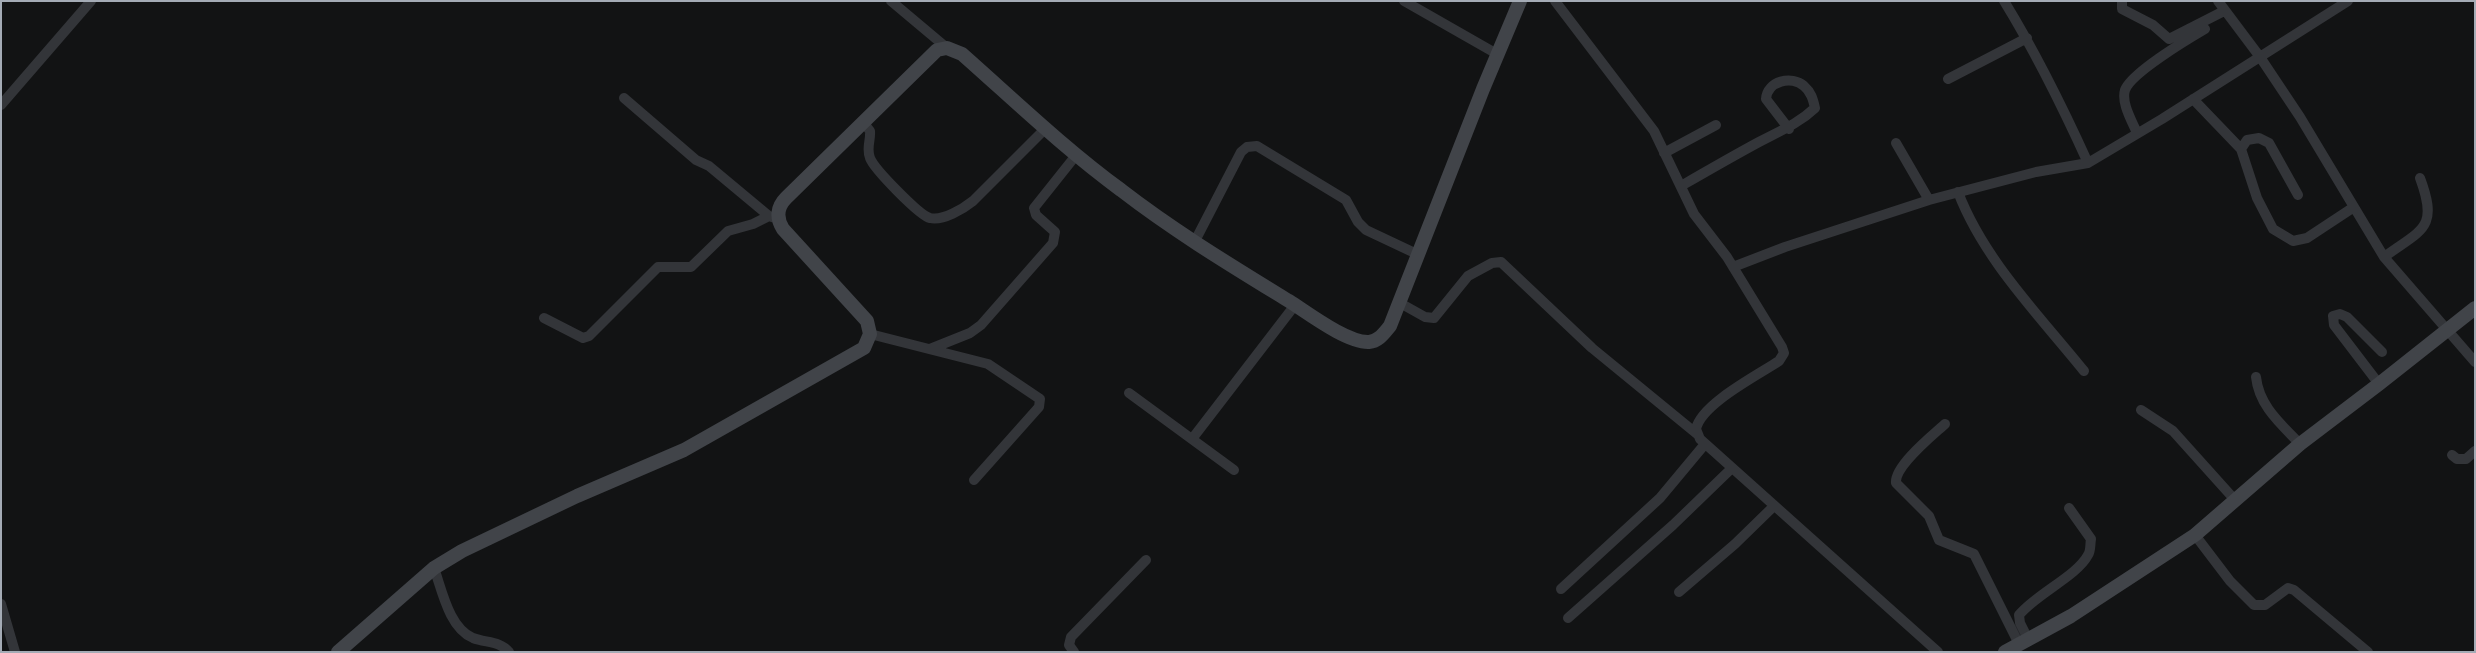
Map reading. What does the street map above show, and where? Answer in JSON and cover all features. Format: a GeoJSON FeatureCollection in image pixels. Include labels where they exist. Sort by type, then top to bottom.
{"type":"FeatureCollection","features":[{"type":"Feature","properties":{"kind":"street"},"geometry":{"type":"LineString","coordinates":[[1,105],[91,1]]}},
{"type":"Feature","properties":{"kind":"street"},"geometry":{"type":"LineString","coordinates":[[1404,1],[1497,54]]}},
{"type":"Feature","properties":{"kind":"street"},"geometry":{"type":"LineString","coordinates":[[899,3],[947,48],[962,54],[1119,190],[1295,305],[1359,341],[1371,342],[1381,337],[1390,326],[1497,54],[1520,1]]}},
{"type":"Feature","properties":{"kind":"street"},"geometry":{"type":"LineString","coordinates":[[1555,1],[1649,124],[1694,214],[1733,267],[1779,340],[1784,353],[1779,361],[1718,401],[1704,413],[1697,424],[1697,434]]}},
{"type":"Feature","properties":{"kind":"street"},"geometry":{"type":"LineString","coordinates":[[2004,1],[2027,38],[2088,163]]}},
{"type":"Feature","properties":{"kind":"street"},"geometry":{"type":"LineString","coordinates":[[2122,1],[2122,9],[2153,25],[2169,39],[2224,11]]}},
{"type":"Feature","properties":{"kind":"street"},"geometry":{"type":"LineString","coordinates":[[2218,1],[2260,57],[2300,117],[2384,257],[2475,362]]}},
{"type":"Feature","properties":{"kind":"street"},"geometry":{"type":"LineString","coordinates":[[1733,267],[1785,247],[1929,200],[2036,172],[2088,163],[2348,1]]}},
{"type":"Feature","properties":{"kind":"street"},"geometry":{"type":"LineString","coordinates":[[2137,133],[2125,102],[2125,90],[2132,80],[2160,58],[2204,29]]}},
{"type":"Feature","properties":{"kind":"street"},"geometry":{"type":"LineString","coordinates":[[1948,79],[2027,38]]}},
{"type":"Feature","properties":{"kind":"street"},"geometry":{"type":"LineString","coordinates":[[544,318],[583,338],[589,336],[658,267],[691,267],[728,231],[774,217],[782,202],[932,53],[947,48]]}},
{"type":"Feature","properties":{"kind":"street"},"geometry":{"type":"LineString","coordinates":[[1681,186],[1760,142],[1789,129],[1815,108],[1811,93],[1794,80],[1778,82],[1766,94],[1766,99],[1789,129]]}},
{"type":"Feature","properties":{"kind":"street"},"geometry":{"type":"LineString","coordinates":[[338,652],[434,568],[462,550],[684,450],[858,354],[868,342],[870,334],[864,315],[774,217],[709,166],[696,160],[624,98]]}},
{"type":"Feature","properties":{"kind":"street"},"geometry":{"type":"LineString","coordinates":[[2192,99],[2240,149],[2257,198],[2273,229],[2293,241],[2307,238],[2354,207]]}},
{"type":"Feature","properties":{"kind":"street"},"geometry":{"type":"LineString","coordinates":[[863,122],[870,131],[868,153],[874,166],[923,214],[936,218],[962,208],[973,201],[1046,128]]}},
{"type":"Feature","properties":{"kind":"street"},"geometry":{"type":"LineString","coordinates":[[1664,153],[1716,125]]}},
{"type":"Feature","properties":{"kind":"street"},"geometry":{"type":"LineString","coordinates":[[2240,149],[2247,140],[2259,138],[2269,143],[2298,195]]}},
{"type":"Feature","properties":{"kind":"street"},"geometry":{"type":"LineString","coordinates":[[1896,143],[1929,200]]}},
{"type":"Feature","properties":{"kind":"street"},"geometry":{"type":"LineString","coordinates":[[1195,241],[1241,152],[1248,147],[1257,146],[1346,200],[1358,222],[1366,230],[1419,254]]}},
{"type":"Feature","properties":{"kind":"street"},"geometry":{"type":"LineString","coordinates":[[930,349],[970,333],[981,325],[1053,243],[1056,234],[1054,229],[1036,215],[1034,208],[1077,154]]}},
{"type":"Feature","properties":{"kind":"street"},"geometry":{"type":"LineString","coordinates":[[2384,257],[2423,228],[2429,214],[2428,201],[2420,178]]}},
{"type":"Feature","properties":{"kind":"street"},"geometry":{"type":"LineString","coordinates":[[1958,192],[1981,237],[1999,266],[2084,371]]}},
{"type":"Feature","properties":{"kind":"street"},"geometry":{"type":"LineString","coordinates":[[1400,303],[1425,317],[1434,318],[1468,276],[1492,263],[1501,262],[1592,348],[1697,434],[1774,506],[1938,652]]}},
{"type":"Feature","properties":{"kind":"street"},"geometry":{"type":"LineString","coordinates":[[1192,439],[1295,305]]}},
{"type":"Feature","properties":{"kind":"street"},"geometry":{"type":"LineString","coordinates":[[2005,652],[2071,616],[2195,535],[2300,444],[2380,384],[2475,308]]}},
{"type":"Feature","properties":{"kind":"street"},"geometry":{"type":"LineString","coordinates":[[2380,384],[2334,325],[2333,316],[2340,314],[2347,317],[2382,352]]}},
{"type":"Feature","properties":{"kind":"street"},"geometry":{"type":"LineString","coordinates":[[870,334],[988,364],[1040,399],[1038,407],[974,480]]}},
{"type":"Feature","properties":{"kind":"street"},"geometry":{"type":"LineString","coordinates":[[2256,377],[2257,391],[2262,402],[2300,444]]}},
{"type":"Feature","properties":{"kind":"street"},"geometry":{"type":"LineString","coordinates":[[1128,393],[1234,470]]}},
{"type":"Feature","properties":{"kind":"street"},"geometry":{"type":"LineString","coordinates":[[2141,410],[2173,431],[2235,500]]}},
{"type":"Feature","properties":{"kind":"street"},"geometry":{"type":"LineString","coordinates":[[1945,424],[1911,457],[1896,475],[1896,483],[1929,516],[1939,540],[1974,554],[2024,642]]}},
{"type":"Feature","properties":{"kind":"street"},"geometry":{"type":"LineString","coordinates":[[1561,589],[1660,498],[1706,444]]}},
{"type":"Feature","properties":{"kind":"street"},"geometry":{"type":"LineString","coordinates":[[2452,455],[2457,459],[2466,459],[2475,451]]}},
{"type":"Feature","properties":{"kind":"street"},"geometry":{"type":"LineString","coordinates":[[1568,618],[1673,525],[1732,468]]}},
{"type":"Feature","properties":{"kind":"street"},"geometry":{"type":"LineString","coordinates":[[1679,592],[1735,544],[1774,506]]}},
{"type":"Feature","properties":{"kind":"street"},"geometry":{"type":"LineString","coordinates":[[2024,642],[2019,615],[2027,605],[2082,564],[2090,554],[2091,540],[2069,508]]}},
{"type":"Feature","properties":{"kind":"street"},"geometry":{"type":"LineString","coordinates":[[2195,535],[2249,602],[2260,607],[2283,590],[2288,588],[2294,590],[2368,652]]}},
{"type":"Feature","properties":{"kind":"street"},"geometry":{"type":"LineString","coordinates":[[1074,652],[1069,645],[1071,637],[1146,560]]}},
{"type":"Feature","properties":{"kind":"street"},"geometry":{"type":"LineString","coordinates":[[434,568],[452,617],[462,630],[471,637],[498,644],[509,652]]}},
{"type":"Feature","properties":{"kind":"street"},"geometry":{"type":"LineString","coordinates":[[1,604],[15,652]]}}]}
